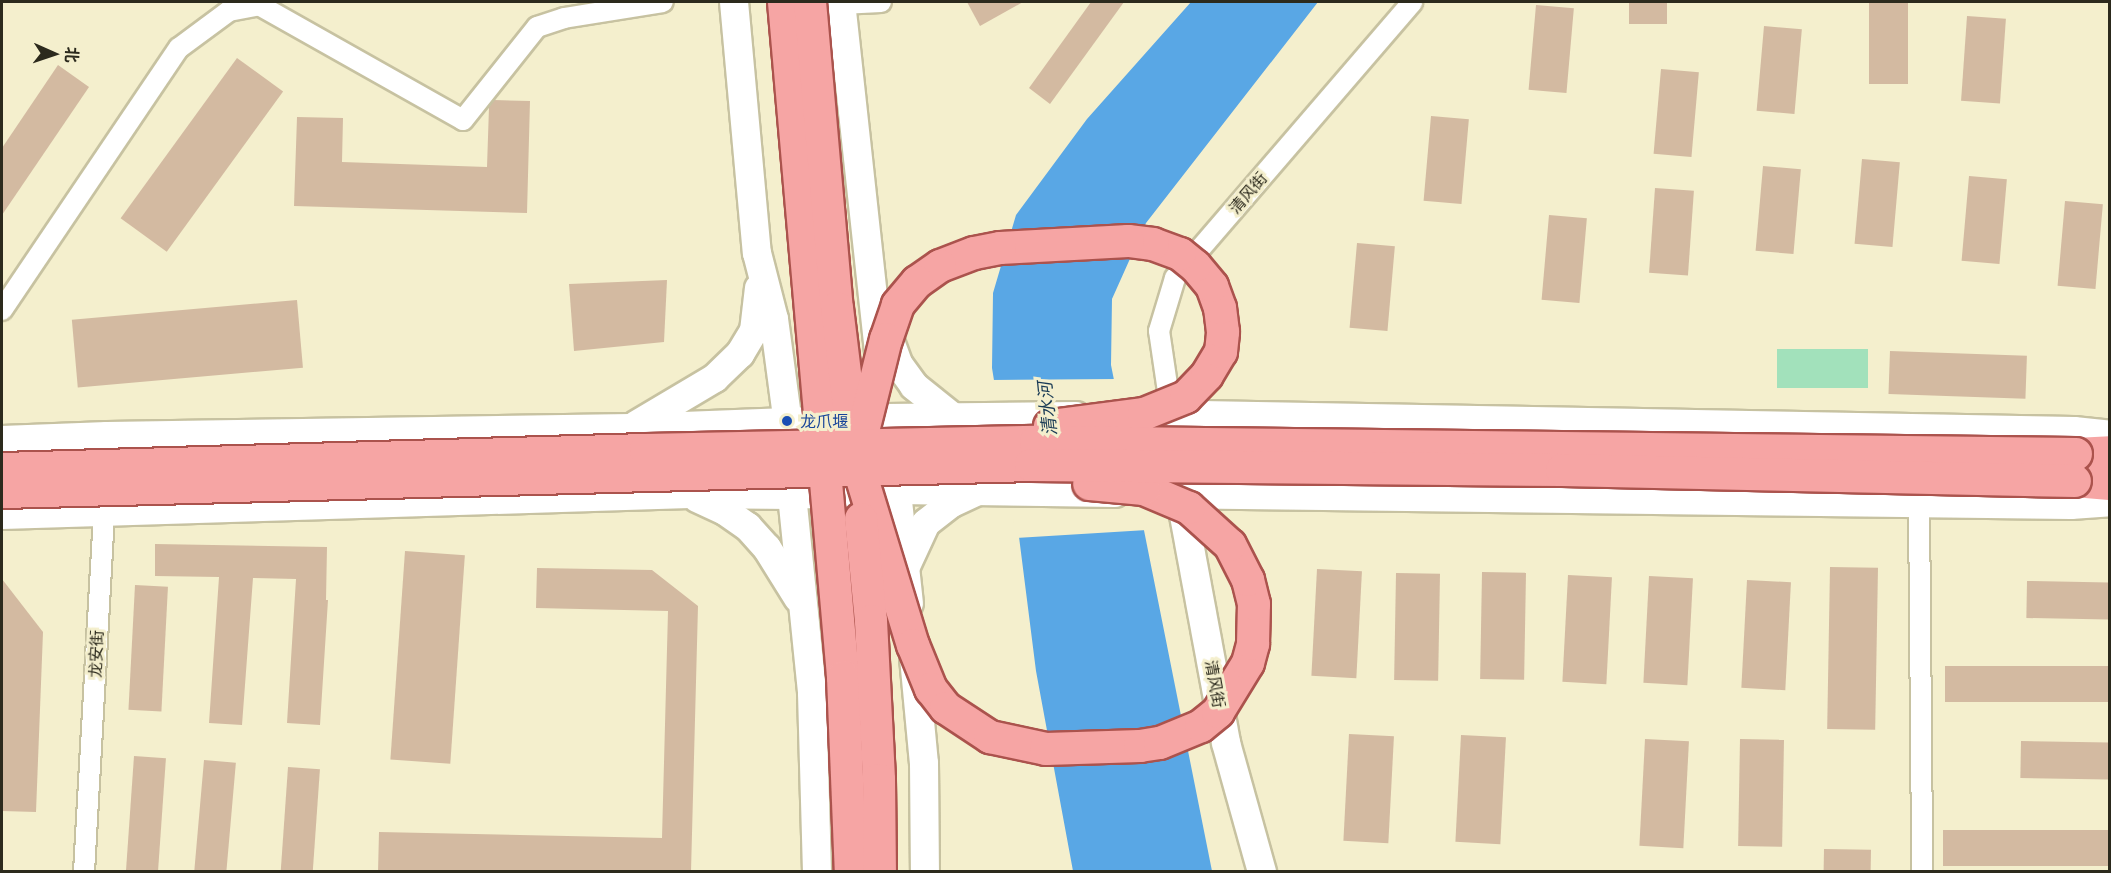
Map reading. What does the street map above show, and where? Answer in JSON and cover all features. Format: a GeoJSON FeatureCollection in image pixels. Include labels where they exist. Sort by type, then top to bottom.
{"type":"FeatureCollection","features":[{"type":"Feature","properties":{"kind":"main road"},"geometry":{"type":"LineString","coordinates":[[631,428],[714,378],[741,354],[754,331],[759,299],[757,253],[734,2]]}},
{"type":"Feature","properties":{"kind":"main road"},"geometry":{"type":"LineString","coordinates":[[784,2],[843,677],[850,872]]}},
{"type":"Feature","properties":{"kind":"main road"},"geometry":{"type":"LineString","coordinates":[[810,2],[837,308],[856,459],[871,621],[879,780],[880,872]]}},
{"type":"Feature","properties":{"kind":"main road"},"geometry":{"type":"LineString","coordinates":[[841,3],[886,418],[897,490],[924,763],[925,872]]}},
{"type":"Feature","properties":{"kind":"main road"},"geometry":{"type":"LineString","coordinates":[[2,492],[919,456],[1144,414],[1186,397],[1207,375],[1221,352],[1221,320],[1212,286],[1195,266],[1180,254],[1153,244],[1128,241],[1000,249],[974,253],[940,266],[917,282],[898,305],[886,339],[856,459],[912,645],[926,678],[946,708],[968,724],[990,737],[1037,748],[1140,746],[1182,736],[1201,726],[1218,712],[1248,663],[1253,644],[1254,604],[1239,558],[1230,545],[1196,513],[1144,489],[919,456]]}},
{"type":"Feature","properties":{"kind":"main road"},"geometry":{"type":"LineString","coordinates":[[757,253],[774,319],[788,423],[792,495],[812,693],[817,872]]}},
{"type":"Feature","properties":{"kind":"main road"},"geometry":{"type":"LineString","coordinates":[[871,272],[887,334],[898,365],[914,386],[954,418]]}},
{"type":"Feature","properties":{"kind":"main road"},"geometry":{"type":"LineString","coordinates":[[2,440],[107,436],[631,428],[886,418],[988,419],[1143,414],[2074,431],[2109,435]]}},
{"type":"Feature","properties":{"kind":"main road"},"geometry":{"type":"LineString","coordinates":[[2,469],[919,456],[1030,465],[1551,470],[2075,467],[2109,452]]}},
{"type":"Feature","properties":{"kind":"main road"},"geometry":{"type":"LineString","coordinates":[[2075,467],[2109,484]]}},
{"type":"Feature","properties":{"kind":"main road"},"geometry":{"type":"LineString","coordinates":[[2,515],[690,494],[792,495],[897,490],[2071,505],[2109,502]]}},
{"type":"Feature","properties":{"kind":"main road"},"geometry":{"type":"LineString","coordinates":[[905,568],[926,523],[952,503],[982,492]]}},
{"type":"Feature","properties":{"kind":"main road"},"geometry":{"type":"LineString","coordinates":[[690,494],[725,511],[748,526],[784,573],[803,609]]}},
{"type":"Feature","properties":{"kind":"main road","name":"清风街"},"geometry":{"type":"LineString","coordinates":[[1180,494],[1226,743],[1262,872]]}},
{"type":"Feature","properties":{"kind":"street"},"geometry":{"type":"LineString","coordinates":[[2,310],[179,48],[229,11],[259,5],[463,120],[537,27],[564,18],[663,2]]}},
{"type":"Feature","properties":{"kind":"street"},"geometry":{"type":"LineString","coordinates":[[841,3],[881,2]]}},
{"type":"Feature","properties":{"kind":"street","name":"清风街"},"geometry":{"type":"LineString","coordinates":[[1171,414],[1159,331],[1175,278],[1412,2]]}},
{"type":"Feature","properties":{"kind":"street","name":"龙安街"},"geometry":{"type":"LineString","coordinates":[[84,872],[107,436]]}},
{"type":"Feature","properties":{"kind":"street"},"geometry":{"type":"LineString","coordinates":[[1919,503],[1923,872]]}},
{"type":"Feature","properties":{"kind":"green space"},"geometry":{"type":"Polygon","coordinates":[[[1777,349],[1868,349],[1868,388],[1777,388],[1777,349]]]}},
{"type":"Feature","properties":{"kind":"water","name":"清水河"},"geometry":{"type":"Polygon","coordinates":[[[1191,2],[1318,2],[1146,223],[1112,299],[1111,365],[1212,871],[1073,871],[1036,671],[1018,529],[992,368],[993,293],[1016,215],[1087,119],[1191,2]]]}},
{"type":"Feature","properties":{"kind":"pier"},"geometry":{"type":"Polygon","coordinates":[[[1117,379],[1147,530],[1016,538],[991,380],[1117,379]]]}},
{"type":"Feature","properties":{"kind":"building"},"geometry":{"type":"Polygon","coordinates":[[[967,2],[1023,2],[980,26],[967,2]]]}},
{"type":"Feature","properties":{"kind":"building"},"geometry":{"type":"Polygon","coordinates":[[[1091,2],[1124,2],[1050,104],[1029,88],[1091,2]]]}},
{"type":"Feature","properties":{"kind":"building"},"geometry":{"type":"Polygon","coordinates":[[[1629,2],[1667,2],[1667,24],[1629,24],[1629,2]]]}},
{"type":"Feature","properties":{"kind":"building"},"geometry":{"type":"Polygon","coordinates":[[[1869,2],[1908,2],[1908,84],[1869,84],[1869,2]]]}},
{"type":"Feature","properties":{"kind":"building"},"geometry":{"type":"Polygon","coordinates":[[[1536,5],[1574,8],[1566,93],[1529,90],[1536,5]]]}},
{"type":"Feature","properties":{"kind":"building"},"geometry":{"type":"Polygon","coordinates":[[[1967,16],[2006,19],[2000,104],[1961,101],[1967,16]]]}},
{"type":"Feature","properties":{"kind":"building"},"geometry":{"type":"Polygon","coordinates":[[[1764,26],[1802,29],[1794,114],[1757,111],[1764,26]]]}},
{"type":"Feature","properties":{"kind":"building"},"geometry":{"type":"Polygon","coordinates":[[[237,58],[283,92],[167,252],[121,218],[237,58]]]}},
{"type":"Feature","properties":{"kind":"building"},"geometry":{"type":"Polygon","coordinates":[[[58,65],[89,87],[2,215],[2,148],[58,65]]]}},
{"type":"Feature","properties":{"kind":"building"},"geometry":{"type":"Polygon","coordinates":[[[1661,69],[1699,72],[1691,157],[1654,154],[1661,69]]]}},
{"type":"Feature","properties":{"kind":"building"},"geometry":{"type":"Polygon","coordinates":[[[494,100],[530,101],[527,213],[294,206],[297,117],[343,118],[342,162],[487,167],[489,107],[494,100]]]}},
{"type":"Feature","properties":{"kind":"building"},"geometry":{"type":"Polygon","coordinates":[[[1431,116],[1469,119],[1461,204],[1424,201],[1431,116]]]}},
{"type":"Feature","properties":{"kind":"building"},"geometry":{"type":"Polygon","coordinates":[[[1862,159],[1900,162],[1892,247],[1855,244],[1862,159]]]}},
{"type":"Feature","properties":{"kind":"building"},"geometry":{"type":"Polygon","coordinates":[[[1763,166],[1801,169],[1793,254],[1756,251],[1763,166]]]}},
{"type":"Feature","properties":{"kind":"building"},"geometry":{"type":"Polygon","coordinates":[[[1969,176],[2007,179],[1999,264],[1962,261],[1969,176]]]}},
{"type":"Feature","properties":{"kind":"building"},"geometry":{"type":"Polygon","coordinates":[[[1655,188],[1694,191],[1688,276],[1649,273],[1655,188]]]}},
{"type":"Feature","properties":{"kind":"building"},"geometry":{"type":"Polygon","coordinates":[[[2065,201],[2103,204],[2095,289],[2058,286],[2065,201]]]}},
{"type":"Feature","properties":{"kind":"building"},"geometry":{"type":"Polygon","coordinates":[[[1549,215],[1587,218],[1579,303],[1542,300],[1549,215]]]}},
{"type":"Feature","properties":{"kind":"building"},"geometry":{"type":"Polygon","coordinates":[[[1357,243],[1395,246],[1387,331],[1350,328],[1357,243]]]}},
{"type":"Feature","properties":{"kind":"building"},"geometry":{"type":"Polygon","coordinates":[[[667,280],[664,342],[574,351],[569,284],[667,280]]]}},
{"type":"Feature","properties":{"kind":"building"},"geometry":{"type":"Polygon","coordinates":[[[297,300],[303,368],[78,387],[72,320],[297,300]]]}},
{"type":"Feature","properties":{"kind":"building"},"geometry":{"type":"Polygon","coordinates":[[[1890,351],[2027,356],[2025,399],[1888,394],[1890,351]]]}},
{"type":"Feature","properties":{"kind":"building"},"geometry":{"type":"Polygon","coordinates":[[[155,544],[327,547],[326,600],[328,600],[320,725],[287,723],[296,579],[253,578],[242,725],[209,723],[219,577],[155,576],[155,544]]]}},
{"type":"Feature","properties":{"kind":"building"},"geometry":{"type":"Polygon","coordinates":[[[405,551],[465,555],[450,764],[390,759],[405,551]]]}},
{"type":"Feature","properties":{"kind":"building"},"geometry":{"type":"Polygon","coordinates":[[[1830,567],[1878,568],[1875,730],[1827,729],[1830,567]]]}},
{"type":"Feature","properties":{"kind":"building"},"geometry":{"type":"Polygon","coordinates":[[[537,568],[652,570],[698,606],[691,872],[378,872],[379,832],[662,838],[668,611],[536,608],[537,568]]]}},
{"type":"Feature","properties":{"kind":"building"},"geometry":{"type":"Polygon","coordinates":[[[1317,569],[1362,571],[1356,678],[1311,676],[1317,569]]]}},
{"type":"Feature","properties":{"kind":"building"},"geometry":{"type":"Polygon","coordinates":[[[1482,572],[1526,573],[1524,680],[1480,679],[1482,572]]]}},
{"type":"Feature","properties":{"kind":"building"},"geometry":{"type":"Polygon","coordinates":[[[1396,573],[1440,574],[1438,681],[1394,680],[1396,573]]]}},
{"type":"Feature","properties":{"kind":"building"},"geometry":{"type":"Polygon","coordinates":[[[1568,575],[1612,577],[1606,684],[1562,682],[1568,575]]]}},
{"type":"Feature","properties":{"kind":"building"},"geometry":{"type":"Polygon","coordinates":[[[1649,576],[1693,578],[1687,685],[1643,683],[1649,576]]]}},
{"type":"Feature","properties":{"kind":"building"},"geometry":{"type":"Polygon","coordinates":[[[2,579],[43,632],[36,812],[2,811],[2,579]]]}},
{"type":"Feature","properties":{"kind":"building"},"geometry":{"type":"Polygon","coordinates":[[[1747,580],[1791,582],[1785,690],[1741,688],[1747,580]]]}},
{"type":"Feature","properties":{"kind":"building"},"geometry":{"type":"Polygon","coordinates":[[[2027,581],[2109,582],[2108,619],[2026,618],[2027,581]]]}},
{"type":"Feature","properties":{"kind":"building"},"geometry":{"type":"Polygon","coordinates":[[[135,585],[168,587],[161,712],[128,710],[135,585]]]}},
{"type":"Feature","properties":{"kind":"building"},"geometry":{"type":"Polygon","coordinates":[[[1945,666],[2109,666],[2109,702],[1945,702],[1945,666]]]}},
{"type":"Feature","properties":{"kind":"building"},"geometry":{"type":"Polygon","coordinates":[[[1349,734],[1394,736],[1388,843],[1343,841],[1349,734]]]}},
{"type":"Feature","properties":{"kind":"building"},"geometry":{"type":"Polygon","coordinates":[[[1461,735],[1506,737],[1500,844],[1455,842],[1461,735]]]}},
{"type":"Feature","properties":{"kind":"building"},"geometry":{"type":"Polygon","coordinates":[[[1645,739],[1689,741],[1683,848],[1639,846],[1645,739]]]}},
{"type":"Feature","properties":{"kind":"building"},"geometry":{"type":"Polygon","coordinates":[[[1740,739],[1784,740],[1782,847],[1738,846],[1740,739]]]}},
{"type":"Feature","properties":{"kind":"building"},"geometry":{"type":"Polygon","coordinates":[[[2021,741],[2109,743],[2108,780],[2020,778],[2021,741]]]}},
{"type":"Feature","properties":{"kind":"building"},"geometry":{"type":"Polygon","coordinates":[[[134,756],[166,758],[158,872],[126,872],[134,756]]]}},
{"type":"Feature","properties":{"kind":"building"},"geometry":{"type":"Polygon","coordinates":[[[204,760],[236,763],[226,872],[194,872],[204,760]]]}},
{"type":"Feature","properties":{"kind":"building"},"geometry":{"type":"Polygon","coordinates":[[[288,767],[320,769],[313,872],[281,872],[288,767]]]}},
{"type":"Feature","properties":{"kind":"building"},"geometry":{"type":"Polygon","coordinates":[[[1943,830],[2109,830],[2109,866],[1943,866],[1943,830]]]}},
{"type":"Feature","properties":{"kind":"building"},"geometry":{"type":"Polygon","coordinates":[[[1824,849],[1871,850],[1871,872],[1824,872],[1824,849]]]}},
{"type":"Feature","properties":{"kind":"place","name":"龙爪堰"},"geometry":{"type":"Point","coordinates":[787,421]}}]}
